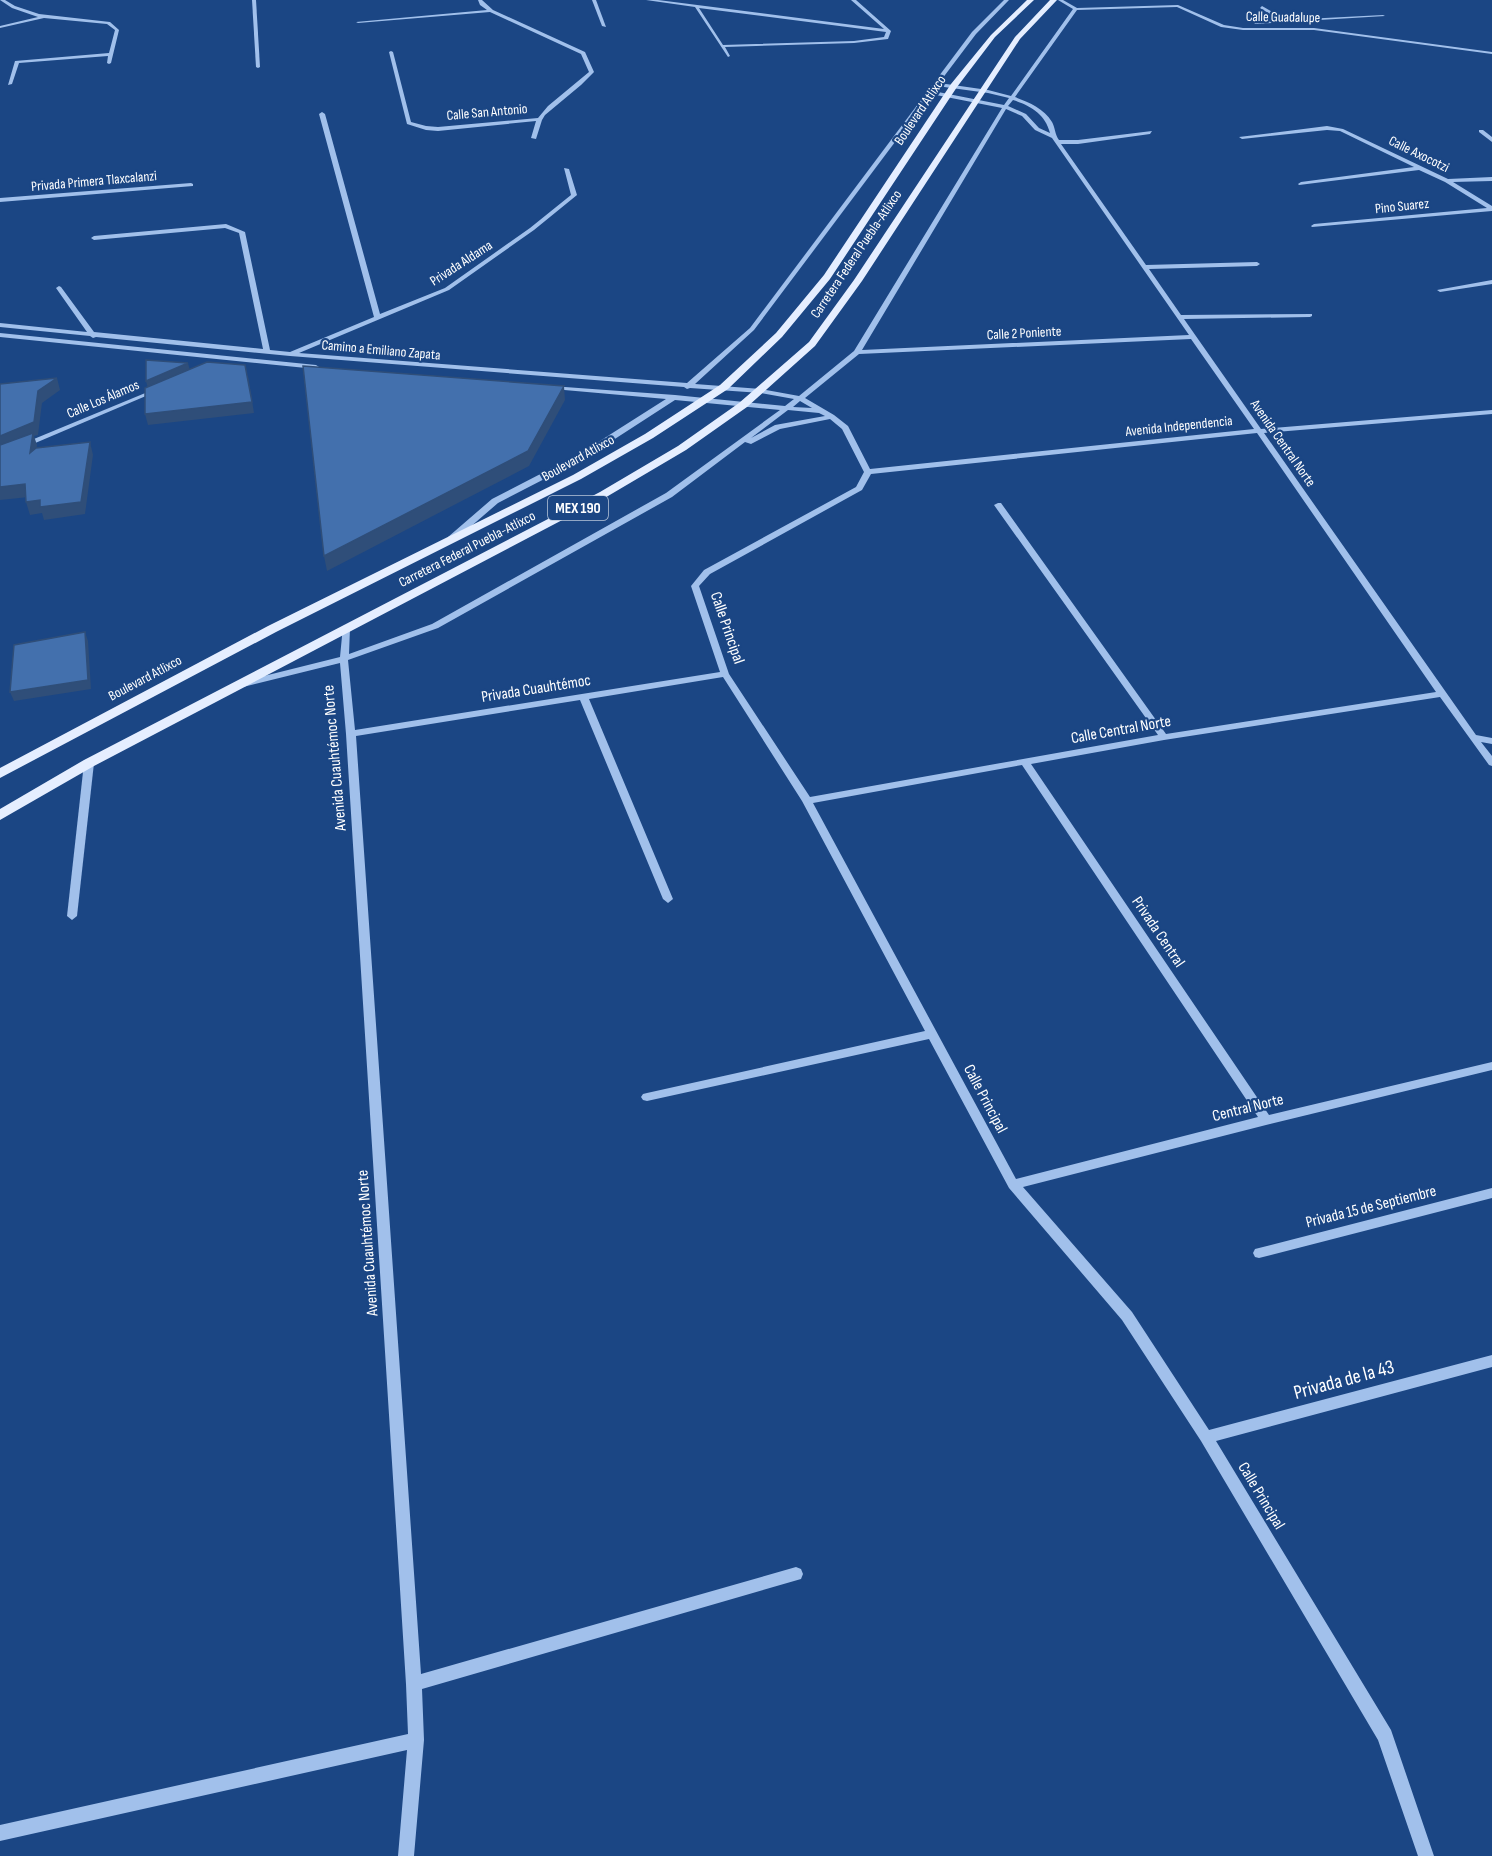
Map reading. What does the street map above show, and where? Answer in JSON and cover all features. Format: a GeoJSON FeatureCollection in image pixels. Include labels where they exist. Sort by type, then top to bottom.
{"type":"FeatureCollection","features":[{"type":"Feature","properties":{"kind":"main road","name":"Boulevard Atlixco"},"geometry":{"type":"LineString","coordinates":[[0,774],[272,629],[577,477],[649,436],[724,387],[779,335],[827,277],[951,91],[993,36],[1031,0]]}},
{"type":"Feature","properties":{"kind":"main road","name":"Carretera Federal Puebla-Atlixco"},"geometry":{"type":"LineString","coordinates":[[0,815],[89,763],[604,494],[682,448],[743,405],[812,344],[858,281],[1017,38],[1054,0]]}},
{"type":"Feature","properties":{"kind":"street"},"geometry":{"type":"LineString","coordinates":[[2,0],[12,7],[45,16],[108,23],[117,30],[109,63]]}},
{"type":"Feature","properties":{"kind":"street"},"geometry":{"type":"LineString","coordinates":[[254,0],[258,67]]}},
{"type":"Feature","properties":{"kind":"street","name":"Calle San Antonio"},"geometry":{"type":"LineString","coordinates":[[391,52],[409,123],[426,129],[540,119],[548,110],[584,83],[592,72],[583,53],[491,11],[480,0]]}},
{"type":"Feature","properties":{"kind":"street"},"geometry":{"type":"LineString","coordinates":[[594,0],[604,26]]}},
{"type":"Feature","properties":{"kind":"street"},"geometry":{"type":"LineString","coordinates":[[648,0],[890,31]]}},
{"type":"Feature","properties":{"kind":"street"},"geometry":{"type":"LineString","coordinates":[[853,0],[890,31]]}},
{"type":"Feature","properties":{"kind":"street"},"geometry":{"type":"LineString","coordinates":[[445,544],[495,501],[584,455],[674,398],[752,329],[974,33],[1007,0]]}},
{"type":"Feature","properties":{"kind":"street"},"geometry":{"type":"LineString","coordinates":[[237,685],[344,659],[435,626],[669,495],[800,398],[857,352],[1005,107],[1076,9],[1060,0]]}},
{"type":"Feature","properties":{"kind":"street"},"geometry":{"type":"LineString","coordinates":[[696,6],[728,56]]}},
{"type":"Feature","properties":{"kind":"street","name":"Calle Guadalupe"},"geometry":{"type":"LineString","coordinates":[[1076,9],[1178,6],[1223,26],[1242,29],[1314,29],[1492,53]]}},
{"type":"Feature","properties":{"kind":"street"},"geometry":{"type":"LineString","coordinates":[[1262,7],[1285,21]]}},
{"type":"Feature","properties":{"kind":"street"},"geometry":{"type":"LineString","coordinates":[[358,22],[491,11]]}},
{"type":"Feature","properties":{"kind":"street"},"geometry":{"type":"LineString","coordinates":[[0,27],[45,16]]}},
{"type":"Feature","properties":{"kind":"street"},"geometry":{"type":"LineString","coordinates":[[1223,26],[1383,16]]}},
{"type":"Feature","properties":{"kind":"street"},"geometry":{"type":"LineString","coordinates":[[723,46],[854,42],[886,38],[890,31]]}},
{"type":"Feature","properties":{"kind":"street"},"geometry":{"type":"LineString","coordinates":[[10,84],[17,62],[111,54]]}},
{"type":"Feature","properties":{"kind":"street","name":"Avenida Central Norte"},"geometry":{"type":"LineString","coordinates":[[936,84],[951,91],[979,96],[1024,115],[1037,129],[1055,139],[1492,763]]}},
{"type":"Feature","properties":{"kind":"street","name":"Avenida Central Norte"},"geometry":{"type":"LineString","coordinates":[[930,92],[951,91],[979,96],[1012,97],[1044,113],[1053,126],[1055,139]]}},
{"type":"Feature","properties":{"kind":"street"},"geometry":{"type":"LineString","coordinates":[[322,114],[378,318]]}},
{"type":"Feature","properties":{"kind":"street"},"geometry":{"type":"LineString","coordinates":[[534,138],[540,119]]}},
{"type":"Feature","properties":{"kind":"street","name":"Calle Axocotzi"},"geometry":{"type":"LineString","coordinates":[[1242,137],[1334,128],[1447,181],[1492,209]]}},
{"type":"Feature","properties":{"kind":"street"},"geometry":{"type":"LineString","coordinates":[[1492,128],[1481,130],[1492,140]]}},
{"type":"Feature","properties":{"kind":"street"},"geometry":{"type":"LineString","coordinates":[[1055,139],[1078,142],[1150,132]]}},
{"type":"Feature","properties":{"kind":"street"},"geometry":{"type":"LineString","coordinates":[[1301,184],[1420,168]]}},
{"type":"Feature","properties":{"kind":"street","name":"Privada Aldama"},"geometry":{"type":"LineString","coordinates":[[290,354],[447,289],[532,229],[574,195],[566,169]]}},
{"type":"Feature","properties":{"kind":"street"},"geometry":{"type":"LineString","coordinates":[[1447,181],[1492,179]]}},
{"type":"Feature","properties":{"kind":"street","name":"Privada Primera Tlaxcalanzi"},"geometry":{"type":"LineString","coordinates":[[0,200],[190,184]]}},
{"type":"Feature","properties":{"kind":"street","name":"Pino Suarez"},"geometry":{"type":"LineString","coordinates":[[1314,226],[1492,209]]}},
{"type":"Feature","properties":{"kind":"street"},"geometry":{"type":"LineString","coordinates":[[94,238],[225,226],[242,232],[267,352]]}},
{"type":"Feature","properties":{"kind":"street"},"geometry":{"type":"LineString","coordinates":[[1145,267],[1257,264]]}},
{"type":"Feature","properties":{"kind":"street"},"geometry":{"type":"LineString","coordinates":[[1440,290],[1492,282]]}},
{"type":"Feature","properties":{"kind":"street"},"geometry":{"type":"LineString","coordinates":[[58,288],[93,336]]}},
{"type":"Feature","properties":{"kind":"street"},"geometry":{"type":"LineString","coordinates":[[1179,317],[1310,315]]}},
{"type":"Feature","properties":{"kind":"street","name":"Camino a Emiliano Zapata"},"geometry":{"type":"LineString","coordinates":[[0,325],[249,351],[761,391]]}},
{"type":"Feature","properties":{"kind":"street","name":"Camino a Emiliano Zapata"},"geometry":{"type":"LineString","coordinates":[[0,336],[328,368]]}},
{"type":"Feature","properties":{"kind":"street","name":"Calle 2 Poniente"},"geometry":{"type":"LineString","coordinates":[[857,352],[1192,337]]}},
{"type":"Feature","properties":{"kind":"street"},"geometry":{"type":"LineString","coordinates":[[218,364],[249,351]]}},
{"type":"Feature","properties":{"kind":"street","name":"Calle Los Álamos"},"geometry":{"type":"LineString","coordinates":[[0,456],[164,387]]}},
{"type":"Feature","properties":{"kind":"street"},"geometry":{"type":"LineString","coordinates":[[544,387],[818,411]]}},
{"type":"Feature","properties":{"kind":"street"},"geometry":{"type":"LineString","coordinates":[[761,391],[800,398],[831,417],[845,428],[868,472]]}},
{"type":"Feature","properties":{"kind":"street","name":"Avenida Independencia"},"geometry":{"type":"LineString","coordinates":[[868,472],[1258,431],[1492,412]]}},
{"type":"Feature","properties":{"kind":"street"},"geometry":{"type":"LineString","coordinates":[[728,451],[778,428],[831,417]]}},
{"type":"Feature","properties":{"kind":"street","name":"Calle Principal"},"geometry":{"type":"LineString","coordinates":[[868,472],[859,488],[707,572],[695,586],[725,674],[807,801],[1013,1185],[1127,1316],[1206,1437],[1385,1736],[1426,1856]]}},
{"type":"Feature","properties":{"kind":"street"},"geometry":{"type":"LineString","coordinates":[[998,505],[1164,737]]}},
{"type":"Feature","properties":{"kind":"street","name":"Avenida Cuauhtémoc Norte"},"geometry":{"type":"LineString","coordinates":[[346,628],[344,659],[351,734],[414,1684],[416,1740],[406,1856]]}},
{"type":"Feature","properties":{"kind":"street","name":"Privada Cuauhtémoc"},"geometry":{"type":"LineString","coordinates":[[351,734],[725,674]]}},
{"type":"Feature","properties":{"kind":"street","name":"Calle Central Norte"},"geometry":{"type":"LineString","coordinates":[[807,801],[1164,737],[1442,694]]}},
{"type":"Feature","properties":{"kind":"street"},"geometry":{"type":"LineString","coordinates":[[584,696],[668,899]]}},
{"type":"Feature","properties":{"kind":"street"},"geometry":{"type":"LineString","coordinates":[[1473,737],[1492,741]]}},
{"type":"Feature","properties":{"kind":"street","name":"Privada Central"},"geometry":{"type":"LineString","coordinates":[[1025,762],[1266,1120]]}},
{"type":"Feature","properties":{"kind":"street"},"geometry":{"type":"LineString","coordinates":[[72,916],[89,763]]}},
{"type":"Feature","properties":{"kind":"street"},"geometry":{"type":"LineString","coordinates":[[647,1097],[933,1034]]}},
{"type":"Feature","properties":{"kind":"street","name":"Central Norte"},"geometry":{"type":"LineString","coordinates":[[1013,1185],[1266,1120],[1492,1066]]}},
{"type":"Feature","properties":{"kind":"street","name":"Privada 15 de Septiembre"},"geometry":{"type":"LineString","coordinates":[[1259,1252],[1492,1193]]}},
{"type":"Feature","properties":{"kind":"street","name":"Privada de la 43"},"geometry":{"type":"LineString","coordinates":[[1206,1437],[1492,1361]]}},
{"type":"Feature","properties":{"kind":"street"},"geometry":{"type":"LineString","coordinates":[[414,1684],[796,1574]]}},
{"type":"Feature","properties":{"kind":"street"},"geometry":{"type":"LineString","coordinates":[[0,1833],[416,1740]]}},
{"type":"Feature","properties":{"kind":"building"},"geometry":{"type":"Polygon","coordinates":[[[146,360],[188,363],[146,381],[146,360]]]}},
{"type":"Feature","properties":{"kind":"building"},"geometry":{"type":"Polygon","coordinates":[[[207,362],[245,365],[252,402],[145,414],[145,388],[207,362]]]}},
{"type":"Feature","properties":{"kind":"building"},"geometry":{"type":"Polygon","coordinates":[[[303,366],[564,386],[528,451],[324,556],[303,366]]]}},
{"type":"Feature","properties":{"kind":"building"},"geometry":{"type":"Polygon","coordinates":[[[57,378],[38,391],[34,422],[0,436],[0,384],[57,378]]]}},
{"type":"Feature","properties":{"kind":"building"},"geometry":{"type":"Polygon","coordinates":[[[33,433],[30,453],[36,448],[90,442],[81,502],[40,507],[40,500],[26,502],[25,484],[0,487],[0,445],[33,433]]]}},
{"type":"Feature","properties":{"kind":"building"},"geometry":{"type":"Polygon","coordinates":[[[85,632],[88,680],[10,692],[14,645],[85,632]]]}}]}
